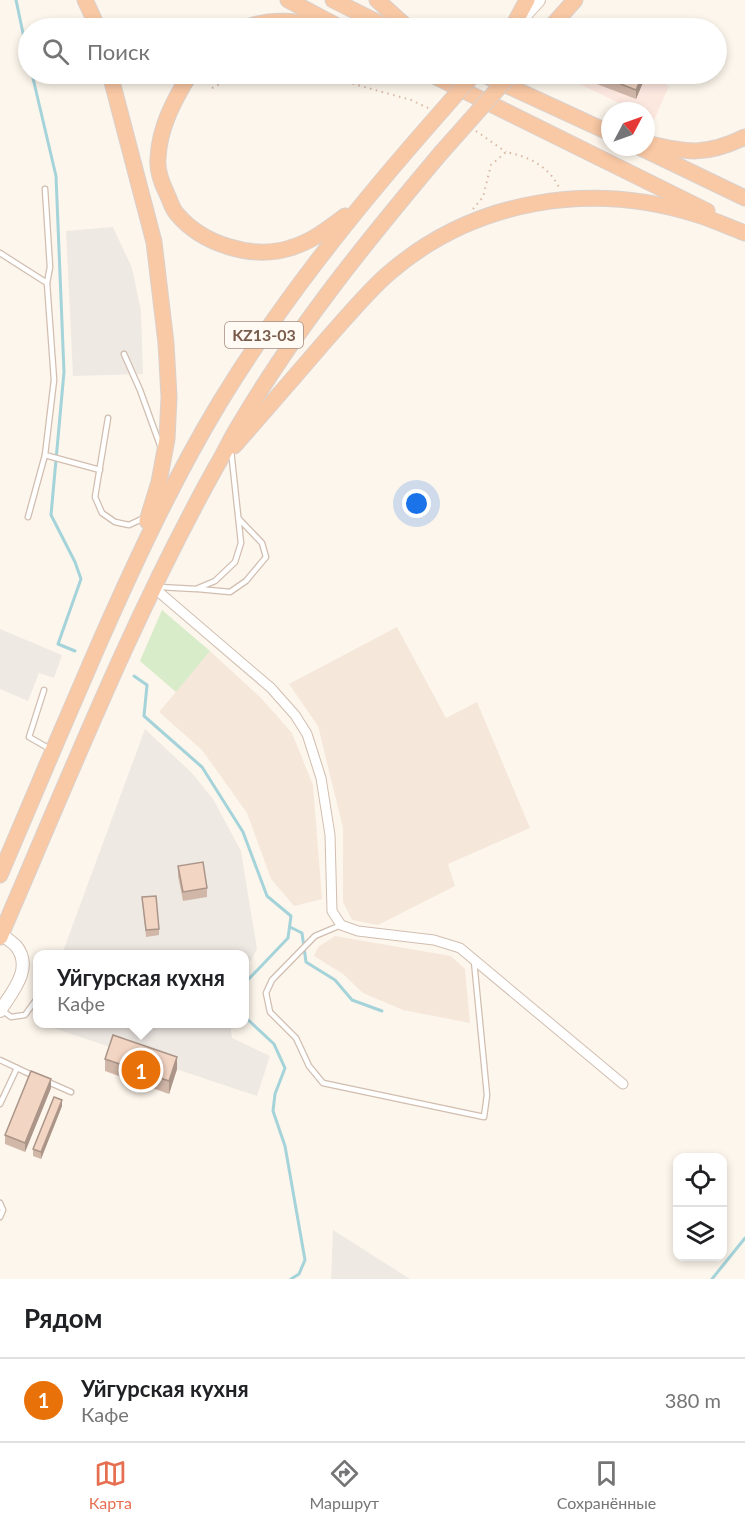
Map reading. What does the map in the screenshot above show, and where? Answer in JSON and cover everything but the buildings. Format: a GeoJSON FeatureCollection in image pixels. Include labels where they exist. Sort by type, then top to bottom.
{"type":"FeatureCollection","features":[{"type":"Feature","properties":{"kind":"highway"},"geometry":{"type":"LineString","coordinates":[[85,0],[93,18]]}},
{"type":"Feature","properties":{"kind":"highway"},"geometry":{"type":"LineString","coordinates":[[288,0],[321,18]]}},
{"type":"Feature","properties":{"kind":"highway"},"geometry":{"type":"LineString","coordinates":[[333,0],[369,18]]}},
{"type":"Feature","properties":{"kind":"highway"},"geometry":{"type":"LineString","coordinates":[[376,0],[397,18]]}},
{"type":"Feature","properties":{"kind":"highway"},"geometry":{"type":"LineString","coordinates":[[518,18],[527,0]]}},
{"type":"Feature","properties":{"kind":"highway"},"geometry":{"type":"LineString","coordinates":[[559,18],[574,0]]}},
{"type":"Feature","properties":{"kind":"highway"},"geometry":{"type":"LineString","coordinates":[[113,84],[154,242],[170,397],[164,456],[135,562]]}},
{"type":"Feature","properties":{"kind":"highway"},"geometry":{"type":"LineString","coordinates":[[184,84],[175,99],[160,136],[157,161],[163,186],[176,213],[198,233],[226,246],[255,252],[289,249],[320,235],[362,203]]}},
{"type":"Feature","properties":{"kind":"highway"},"geometry":{"type":"LineString","coordinates":[[450,84],[745,231]]}},
{"type":"Feature","properties":{"kind":"highway","name":"KZ13-03"},"geometry":{"type":"LineString","coordinates":[[0,875],[135,562],[171,489],[225,394],[255,347],[362,203],[465,84]]}},
{"type":"Feature","properties":{"kind":"highway","name":"KZ13-03"},"geometry":{"type":"LineString","coordinates":[[231,445],[284,353],[319,303],[440,154],[502,84]]}},
{"type":"Feature","properties":{"kind":"highway"},"geometry":{"type":"LineString","coordinates":[[504,84],[601,129]]}},
{"type":"Feature","properties":{"kind":"highway"},"geometry":{"type":"LineString","coordinates":[[655,145],[679,151],[711,150],[745,137]]}},
{"type":"Feature","properties":{"kind":"highway"},"geometry":{"type":"LineString","coordinates":[[655,155],[745,198]]}},
{"type":"Feature","properties":{"kind":"highway"},"geometry":{"type":"LineString","coordinates":[[1,935],[153,586],[195,502],[231,445],[389,273],[413,254],[455,229],[490,214],[527,204],[565,198],[650,204],[698,214],[745,231]]}},
{"type":"Feature","properties":{"kind":"main road"},"geometry":{"type":"LineString","coordinates":[[522,18],[538,0]]}},
{"type":"Feature","properties":{"kind":"street"},"geometry":{"type":"LineString","coordinates":[[153,586],[271,688],[307,734],[321,778],[330,835],[332,911],[341,925],[358,932],[434,940],[460,948],[623,1084]]}},
{"type":"Feature","properties":{"kind":"street"},"geometry":{"type":"LineString","coordinates":[[1,935],[17,947],[24,966],[18,983],[1,1010]]}},
{"type":"Feature","properties":{"kind":"lane"},"geometry":{"type":"LineString","coordinates":[[28,517],[45,454],[54,380],[47,283],[50,267],[45,189]]}},
{"type":"Feature","properties":{"kind":"lane"},"geometry":{"type":"LineString","coordinates":[[0,254],[47,283]]}},
{"type":"Feature","properties":{"kind":"lane"},"geometry":{"type":"LineString","coordinates":[[124,354],[164,456]]}},
{"type":"Feature","properties":{"kind":"lane"},"geometry":{"type":"LineString","coordinates":[[108,418],[95,497],[102,513],[115,522],[129,525],[149,515]]}},
{"type":"Feature","properties":{"kind":"lane"},"geometry":{"type":"LineString","coordinates":[[196,589],[215,580],[234,562],[241,543],[231,445]]}},
{"type":"Feature","properties":{"kind":"lane"},"geometry":{"type":"LineString","coordinates":[[45,454],[100,470]]}},
{"type":"Feature","properties":{"kind":"lane"},"geometry":{"type":"LineString","coordinates":[[153,586],[230,591],[246,581],[266,557],[262,543],[238,518]]}},
{"type":"Feature","properties":{"kind":"lane"},"geometry":{"type":"LineString","coordinates":[[44,690],[29,737],[52,750]]}},
{"type":"Feature","properties":{"kind":"lane"},"geometry":{"type":"LineString","coordinates":[[341,925],[315,936],[272,980],[266,993],[270,1012],[296,1038],[309,1066],[323,1083],[484,1117],[487,1095],[474,958]]}},
{"type":"Feature","properties":{"kind":"lane"},"geometry":{"type":"LineString","coordinates":[[1,1010],[11,1017],[25,1015],[33,1004]]}},
{"type":"Feature","properties":{"kind":"lane"},"geometry":{"type":"LineString","coordinates":[[0,1060],[71,1092]]}},
{"type":"Feature","properties":{"kind":"lane"},"geometry":{"type":"LineString","coordinates":[[0,1104],[17,1068]]}},
{"type":"Feature","properties":{"kind":"lane"},"geometry":{"type":"LineString","coordinates":[[0,1203],[3,1210],[0,1217]]}},
{"type":"Feature","properties":{"kind":"path"},"geometry":{"type":"LineString","coordinates":[[212,88],[220,84]]}},
{"type":"Feature","properties":{"kind":"path"},"geometry":{"type":"LineString","coordinates":[[354,84],[411,100],[431,110]]}},
{"type":"Feature","properties":{"kind":"path"},"geometry":{"type":"LineString","coordinates":[[470,128],[506,152],[528,157],[543,167],[556,181],[565,198]]}},
{"type":"Feature","properties":{"kind":"path"},"geometry":{"type":"LineString","coordinates":[[469,213],[483,197],[491,165],[506,152]]}},
{"type":"Feature","properties":{"kind":"shaded area"},"geometry":{"type":"Polygon","coordinates":[[[579,84],[664,84],[669,86],[655,118],[655,102],[617,102],[579,84]]]}},
{"type":"Feature","properties":{"kind":"shaded area"},"geometry":{"type":"Polygon","coordinates":[[[113,227],[132,268],[141,311],[143,374],[73,376],[66,231],[113,227]]]}},
{"type":"Feature","properties":{"kind":"shaded area"},"geometry":{"type":"Polygon","coordinates":[[[397,627],[446,718],[477,702],[530,828],[448,864],[455,886],[378,925],[352,920],[343,902],[343,828],[318,726],[289,684],[397,627]]]}},
{"type":"Feature","properties":{"kind":"shaded area"},"geometry":{"type":"Polygon","coordinates":[[[0,629],[62,655],[54,678],[39,673],[28,701],[0,689],[0,629]]]}},
{"type":"Feature","properties":{"kind":"shaded area"},"geometry":{"type":"Polygon","coordinates":[[[210,651],[262,699],[292,733],[313,785],[322,899],[294,906],[271,879],[247,813],[202,750],[159,712],[210,651]]]}},
{"type":"Feature","properties":{"kind":"shaded area"},"geometry":{"type":"Polygon","coordinates":[[[145,729],[192,773],[213,799],[241,851],[257,949],[249,962],[249,950],[63,950],[145,729]]]}},
{"type":"Feature","properties":{"kind":"shaded area"},"geometry":{"type":"Polygon","coordinates":[[[335,936],[451,956],[465,969],[470,1023],[403,1010],[363,993],[343,974],[314,956],[318,947],[335,936]]]}},
{"type":"Feature","properties":{"kind":"shaded area"},"geometry":{"type":"Polygon","coordinates":[[[53,1028],[231,1028],[232,1038],[270,1056],[257,1096],[53,1028]]]}},
{"type":"Feature","properties":{"kind":"shaded area"},"geometry":{"type":"Polygon","coordinates":[[[333,1230],[410,1279],[331,1279],[333,1230]]]}},
{"type":"Feature","properties":{"kind":"green space"},"geometry":{"type":"Polygon","coordinates":[[[162,610],[210,651],[176,692],[140,661],[162,610]]]}},
{"type":"Feature","properties":{"kind":"waterway"},"geometry":{"type":"LineString","coordinates":[[16,0],[20,18]]}},
{"type":"Feature","properties":{"kind":"waterway"},"geometry":{"type":"LineString","coordinates":[[34,84],[56,176],[64,372],[51,515],[81,579],[58,644],[75,651]]}},
{"type":"Feature","properties":{"kind":"waterway"},"geometry":{"type":"LineString","coordinates":[[134,676],[147,685],[144,716],[202,767],[243,832],[267,896],[291,916],[288,938],[249,979]]}},
{"type":"Feature","properties":{"kind":"waterway"},"geometry":{"type":"LineString","coordinates":[[290,927],[302,933],[306,962],[335,980],[352,1000],[382,1011]]}},
{"type":"Feature","properties":{"kind":"waterway"},"geometry":{"type":"LineString","coordinates":[[249,1021],[274,1044],[285,1068],[275,1094],[273,1111],[285,1146],[305,1260],[299,1274],[291,1279]]}},
{"type":"Feature","properties":{"kind":"waterway"},"geometry":{"type":"LineString","coordinates":[[712,1279],[745,1238]]}},
{"type":"Feature","properties":{"kind":"place","name":"Уйгурская кухня"},"geometry":{"type":"Point","coordinates":[141,1070]}}]}
